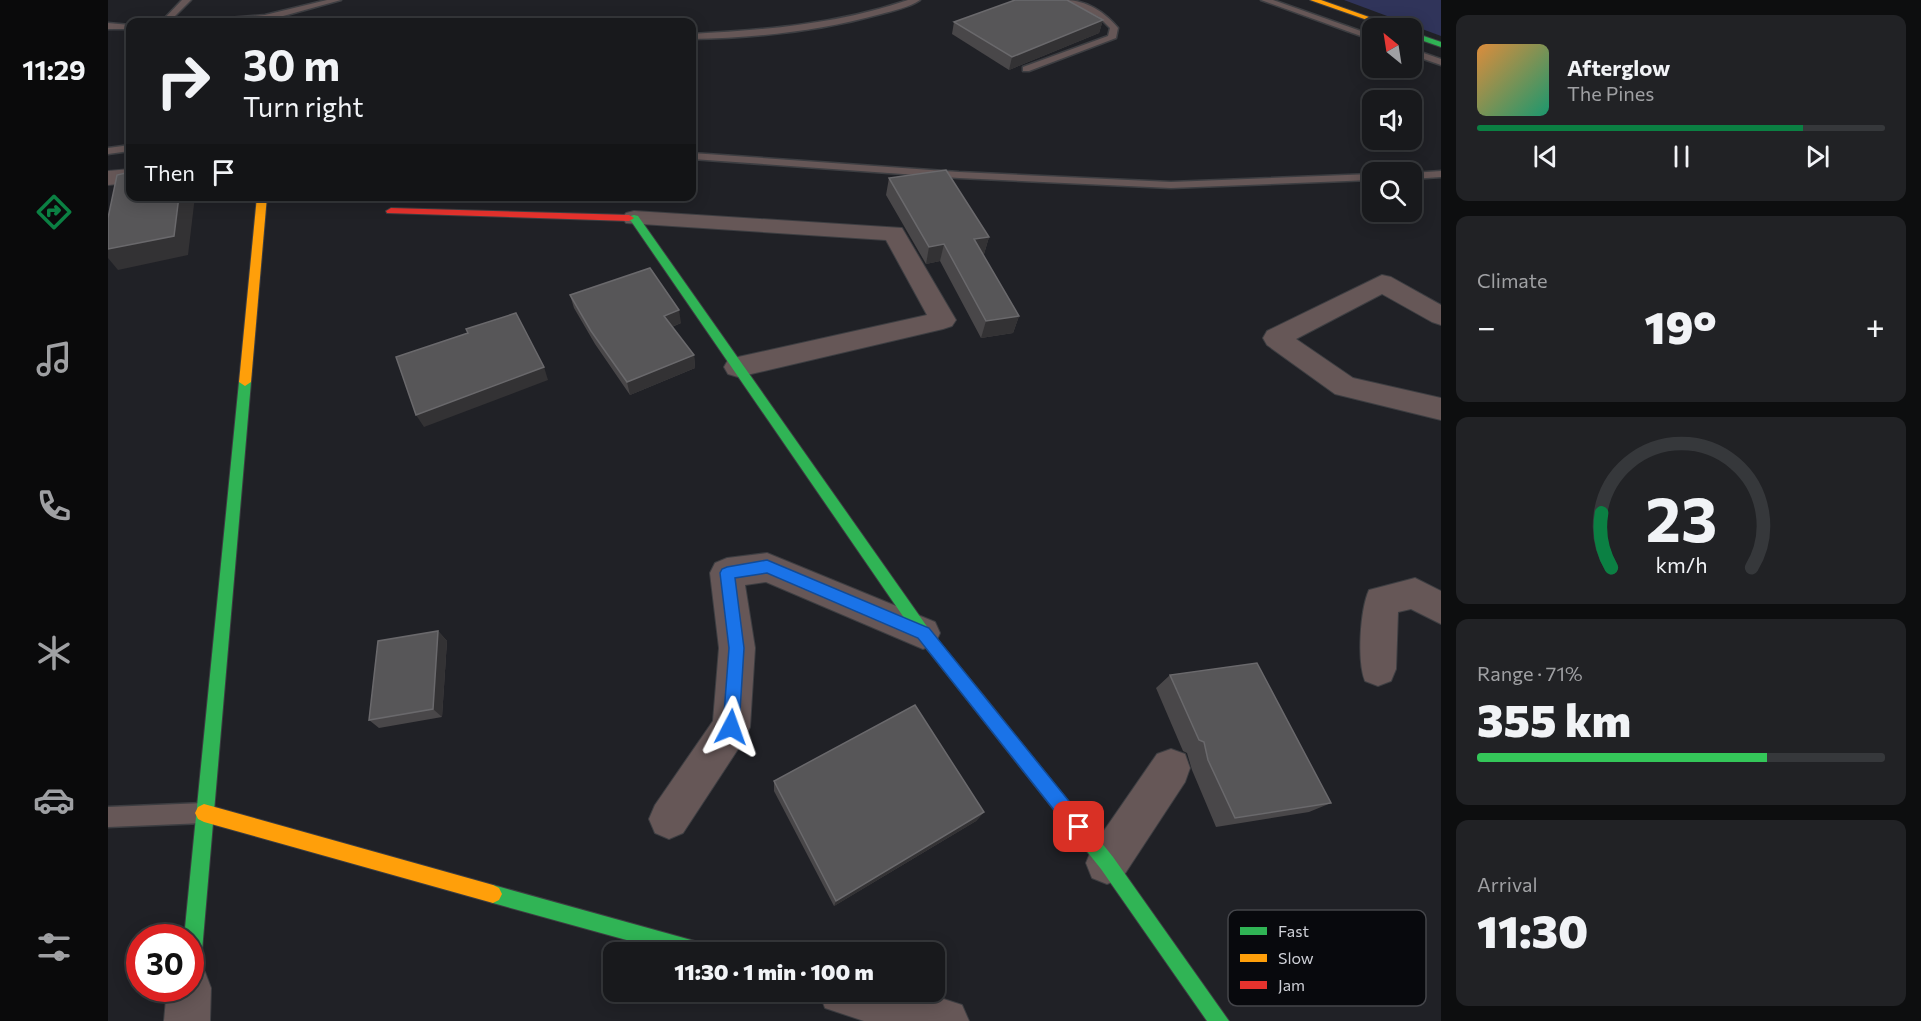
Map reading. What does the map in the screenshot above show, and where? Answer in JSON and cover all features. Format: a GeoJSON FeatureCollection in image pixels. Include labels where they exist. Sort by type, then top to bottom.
{"type":"FeatureCollection","features":[{"type":"Feature","properties":{"kind":"street"},"geometry":{"type":"LineString","coordinates":[[1314,0],[1367,18]]}},
{"type":"Feature","properties":{"kind":"street"},"geometry":{"type":"LineString","coordinates":[[1422,38],[1441,45]]}},
{"type":"Feature","properties":{"kind":"street"},"geometry":{"type":"LineString","coordinates":[[108,178],[126,176]]}},
{"type":"Feature","properties":{"kind":"street"},"geometry":{"type":"LineString","coordinates":[[194,924],[262,201]]}},
{"type":"Feature","properties":{"kind":"street"},"geometry":{"type":"LineString","coordinates":[[391,211],[634,218],[894,233],[943,320],[738,367]]}},
{"type":"Feature","properties":{"kind":"street"},"geometry":{"type":"LineString","coordinates":[[634,218],[923,633],[1107,863],[1219,1021]]}},
{"type":"Feature","properties":{"kind":"street"},"geometry":{"type":"LineString","coordinates":[[1441,316],[1382,283],[1276,338],[1346,387],[1441,409]]}},
{"type":"Feature","properties":{"kind":"street"},"geometry":{"type":"LineString","coordinates":[[669,819],[731,727],[737,648],[727,573],[767,567],[923,633]]}},
{"type":"Feature","properties":{"kind":"street"},"geometry":{"type":"LineString","coordinates":[[1378,669],[1381,601],[1415,593],[1441,609]]}},
{"type":"Feature","properties":{"kind":"street"},"geometry":{"type":"LineString","coordinates":[[1107,863],[1171,768]]}},
{"type":"Feature","properties":{"kind":"street"},"geometry":{"type":"LineString","coordinates":[[204,813],[666,942]]}},
{"type":"Feature","properties":{"kind":"street"},"geometry":{"type":"LineString","coordinates":[[187,1021],[188,1002]]}},
{"type":"Feature","properties":{"kind":"street"},"geometry":{"type":"LineString","coordinates":[[877,1002],[946,1021]]}},
{"type":"Feature","properties":{"kind":"lane"},"geometry":{"type":"LineString","coordinates":[[169,18],[187,0]]}},
{"type":"Feature","properties":{"kind":"lane"},"geometry":{"type":"LineString","coordinates":[[265,18],[338,0]]}},
{"type":"Feature","properties":{"kind":"lane"},"geometry":{"type":"LineString","coordinates":[[696,37],[833,24],[896,8],[916,0]]}},
{"type":"Feature","properties":{"kind":"lane"},"geometry":{"type":"LineString","coordinates":[[1026,69],[1112,38],[1113,28],[1102,15],[1069,0]]}},
{"type":"Feature","properties":{"kind":"lane"},"geometry":{"type":"LineString","coordinates":[[1264,0],[1362,34]]}},
{"type":"Feature","properties":{"kind":"lane"},"geometry":{"type":"LineString","coordinates":[[108,26],[126,27]]}},
{"type":"Feature","properties":{"kind":"lane"},"geometry":{"type":"LineString","coordinates":[[1422,55],[1441,62]]}},
{"type":"Feature","properties":{"kind":"lane"},"geometry":{"type":"LineString","coordinates":[[108,151],[126,149]]}},
{"type":"Feature","properties":{"kind":"lane"},"geometry":{"type":"LineString","coordinates":[[696,156],[959,175],[1171,185],[1362,177]]}},
{"type":"Feature","properties":{"kind":"lane"},"geometry":{"type":"LineString","coordinates":[[1422,175],[1441,174]]}},
{"type":"Feature","properties":{"kind":"lane"},"geometry":{"type":"LineString","coordinates":[[108,817],[204,813]]}},
{"type":"Feature","properties":{"kind":"shaded area"},"geometry":{"type":"Polygon","coordinates":[[[1344,0],[1441,0],[1441,36],[1422,29],[1422,18],[1392,18],[1344,0]]]}},
{"type":"Feature","properties":{"kind":"building"},"geometry":{"type":"Polygon","coordinates":[[[1015,0],[1067,0],[1103,20],[1012,57],[954,22],[1015,0]]]}},
{"type":"Feature","properties":{"kind":"building"},"geometry":{"type":"Polygon","coordinates":[[[946,170],[989,237],[974,239],[1019,316],[986,321],[944,244],[929,247],[889,178],[946,170]]]}},
{"type":"Feature","properties":{"kind":"building"},"geometry":{"type":"Polygon","coordinates":[[[126,173],[126,201],[178,201],[174,236],[108,249],[108,218],[117,175],[126,173]]]}},
{"type":"Feature","properties":{"kind":"building"},"geometry":{"type":"Polygon","coordinates":[[[650,268],[679,310],[664,316],[694,355],[627,382],[591,331],[570,295],[650,268]]]}},
{"type":"Feature","properties":{"kind":"building"},"geometry":{"type":"Polygon","coordinates":[[[516,313],[544,367],[416,415],[396,357],[468,333],[466,329],[516,313]]]}},
{"type":"Feature","properties":{"kind":"building"},"geometry":{"type":"Polygon","coordinates":[[[438,631],[433,709],[369,720],[378,641],[438,631]]]}},
{"type":"Feature","properties":{"kind":"building"},"geometry":{"type":"Polygon","coordinates":[[[1257,663],[1331,803],[1235,818],[1208,760],[1204,742],[1199,740],[1170,675],[1257,663]]]}},
{"type":"Feature","properties":{"kind":"building"},"geometry":{"type":"Polygon","coordinates":[[[915,705],[984,812],[836,901],[774,781],[915,705]]]}},
{"type":"Feature","properties":{"kind":"traffic: fast"},"geometry":{"type":"LineString","coordinates":[[1422,38],[1441,45]]}},
{"type":"Feature","properties":{"kind":"traffic: fast"},"geometry":{"type":"LineString","coordinates":[[629,218],[634,218],[923,633],[977,700]]}},
{"type":"Feature","properties":{"kind":"traffic: fast"},"geometry":{"type":"LineString","coordinates":[[195,924],[245,382]]}},
{"type":"Feature","properties":{"kind":"traffic: fast"},"geometry":{"type":"LineString","coordinates":[[1071,818],[1107,863],[1219,1021]]}},
{"type":"Feature","properties":{"kind":"traffic: fast"},"geometry":{"type":"LineString","coordinates":[[493,894],[666,942]]}},
{"type":"Feature","properties":{"kind":"traffic: slow"},"geometry":{"type":"LineString","coordinates":[[1314,0],[1367,18]]}},
{"type":"Feature","properties":{"kind":"traffic: slow"},"geometry":{"type":"LineString","coordinates":[[245,382],[262,201]]}},
{"type":"Feature","properties":{"kind":"traffic: slow"},"geometry":{"type":"LineString","coordinates":[[204,813],[493,894]]}},
{"type":"Feature","properties":{"kind":"traffic: jam"},"geometry":{"type":"LineString","coordinates":[[391,211],[629,218]]}},
{"type":"Feature","properties":{"kind":"traffic: jam"},"geometry":{"type":"LineString","coordinates":[[977,700],[1071,818]]}},
{"type":"Feature","properties":{"kind":"route"},"geometry":{"type":"LineString","coordinates":[[731,727],[737,648],[727,573],[767,567],[923,633],[1079,827]]}}]}
